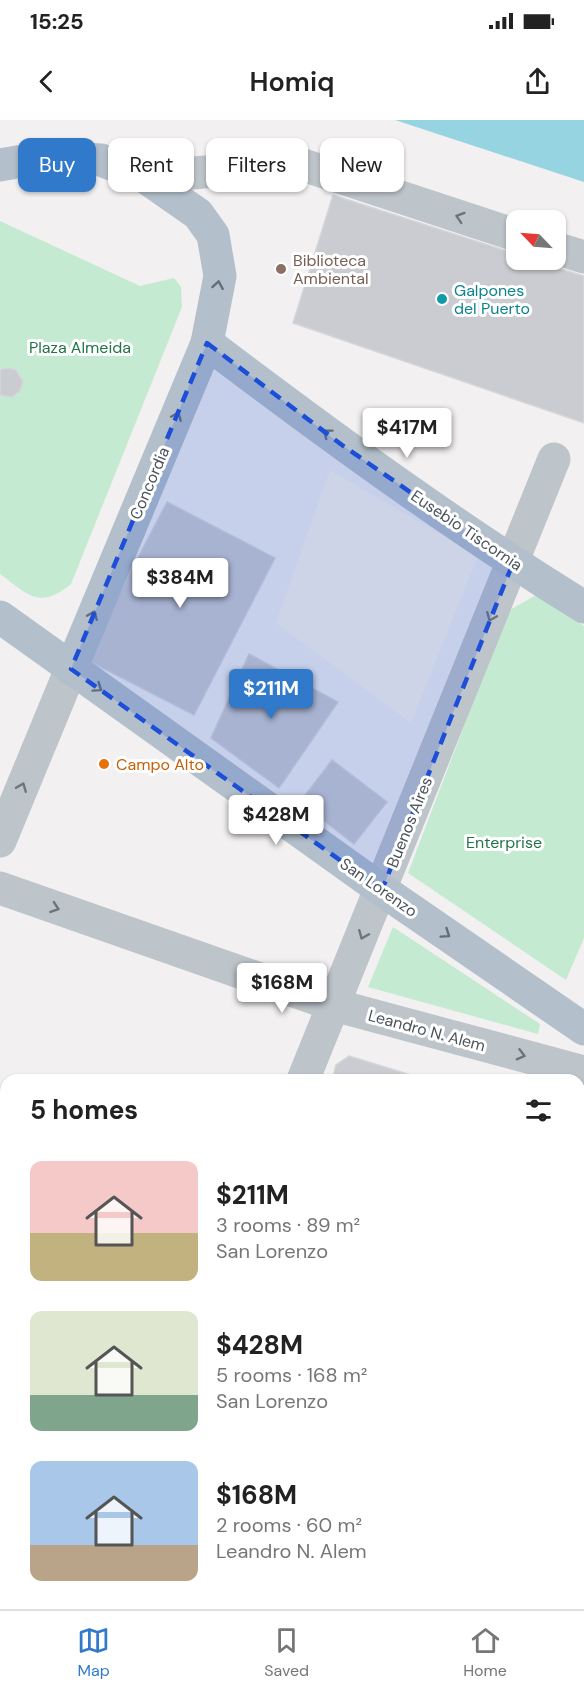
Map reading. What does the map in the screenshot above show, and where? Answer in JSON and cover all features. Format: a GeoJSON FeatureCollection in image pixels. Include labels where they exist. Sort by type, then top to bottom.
{"type":"FeatureCollection","features":[{"type":"Feature","properties":{"kind":"main road","name":"Concordia"},"geometry":{"type":"LineString","coordinates":[[0,165],[45,157],[101,160],[108,163]]}},
{"type":"Feature","properties":{"kind":"main road","name":"Concordia"},"geometry":{"type":"LineString","coordinates":[[71,669],[207,343],[220,276],[213,235],[198,214],[166,192]]}},
{"type":"Feature","properties":{"kind":"main road","name":"Eusebio Tiscornia"},"geometry":{"type":"LineString","coordinates":[[207,343],[342,445],[513,563],[584,607]]}},
{"type":"Feature","properties":{"kind":"main road","name":"San Lorenzo"},"geometry":{"type":"LineString","coordinates":[[0,617],[382,890],[584,1029]]}},
{"type":"Feature","properties":{"kind":"street"},"geometry":{"type":"LineString","coordinates":[[194,173],[300,164],[506,232]]}},
{"type":"Feature","properties":{"kind":"street"},"geometry":{"type":"LineString","coordinates":[[566,251],[584,257]]}},
{"type":"Feature","properties":{"kind":"street","name":"Buenos Aires"},"geometry":{"type":"LineString","coordinates":[[305,1074],[382,890],[554,459]]}},
{"type":"Feature","properties":{"kind":"street","name":"Concordia"},"geometry":{"type":"LineString","coordinates":[[0,842],[71,669]]}},
{"type":"Feature","properties":{"kind":"street","name":"Leandro N. Alem"},"geometry":{"type":"LineString","coordinates":[[0,888],[334,1005],[584,1072]]}},
{"type":"Feature","properties":{"kind":"highlighted area"},"geometry":{"type":"Polygon","coordinates":[[[207,343],[342,445],[513,563],[382,890],[71,669],[207,343]]]}},
{"type":"Feature","properties":{"kind":"shaded area"},"geometry":{"type":"Polygon","coordinates":[[[330,470],[478,556],[411,723],[276,623],[330,470]]]}},
{"type":"Feature","properties":{"kind":"green space","name":"Plaza Almeida"},"geometry":{"type":"Polygon","coordinates":[[[0,221],[140,286],[174,278],[181,287],[182,307],[71,584],[60,592],[42,598],[27,593],[0,574],[0,221]]]}},
{"type":"Feature","properties":{"kind":"green space","name":"Enterprise"},"geometry":{"type":"Polygon","coordinates":[[[538,594],[584,626],[584,938],[566,980],[408,873],[508,611],[538,594]]]}},
{"type":"Feature","properties":{"kind":"green space"},"geometry":{"type":"Polygon","coordinates":[[[393,927],[540,1024],[538,1034],[368,987],[393,927]]]}},
{"type":"Feature","properties":{"kind":"water"},"geometry":{"type":"Polygon","coordinates":[[[395,120],[584,120],[584,182],[395,120]]]}},
{"type":"Feature","properties":{"kind":"building","name":"Galpones del Puerto"},"geometry":{"type":"Polygon","coordinates":[[[333,195],[506,251],[506,270],[565,270],[584,276],[584,423],[293,323],[333,195]]]}},
{"type":"Feature","properties":{"kind":"building"},"geometry":{"type":"Polygon","coordinates":[[[7,368],[16,370],[23,381],[20,391],[12,397],[0,395],[0,370],[7,368]]]}},
{"type":"Feature","properties":{"kind":"building"},"geometry":{"type":"Polygon","coordinates":[[[167,502],[275,558],[194,715],[85,659],[167,502]]]}},
{"type":"Feature","properties":{"kind":"building"},"geometry":{"type":"Polygon","coordinates":[[[249,654],[338,702],[279,788],[211,738],[249,654]]]}},
{"type":"Feature","properties":{"kind":"building"},"geometry":{"type":"Polygon","coordinates":[[[332,760],[387,802],[354,844],[300,802],[332,760]]]}},
{"type":"Feature","properties":{"kind":"building"},"geometry":{"type":"Polygon","coordinates":[[[349,1056],[408,1074],[334,1074],[336,1065],[349,1056]]]}},
{"type":"Feature","properties":{"kind":"place","name":"Biblioteca Ambiental"},"geometry":{"type":"Point","coordinates":[281,269]}},
{"type":"Feature","properties":{"kind":"place","name":"Galpones del Puerto"},"geometry":{"type":"Point","coordinates":[442,299]}},
{"type":"Feature","properties":{"kind":"place","name":"Campo Alto"},"geometry":{"type":"Point","coordinates":[104,764]}}]}
